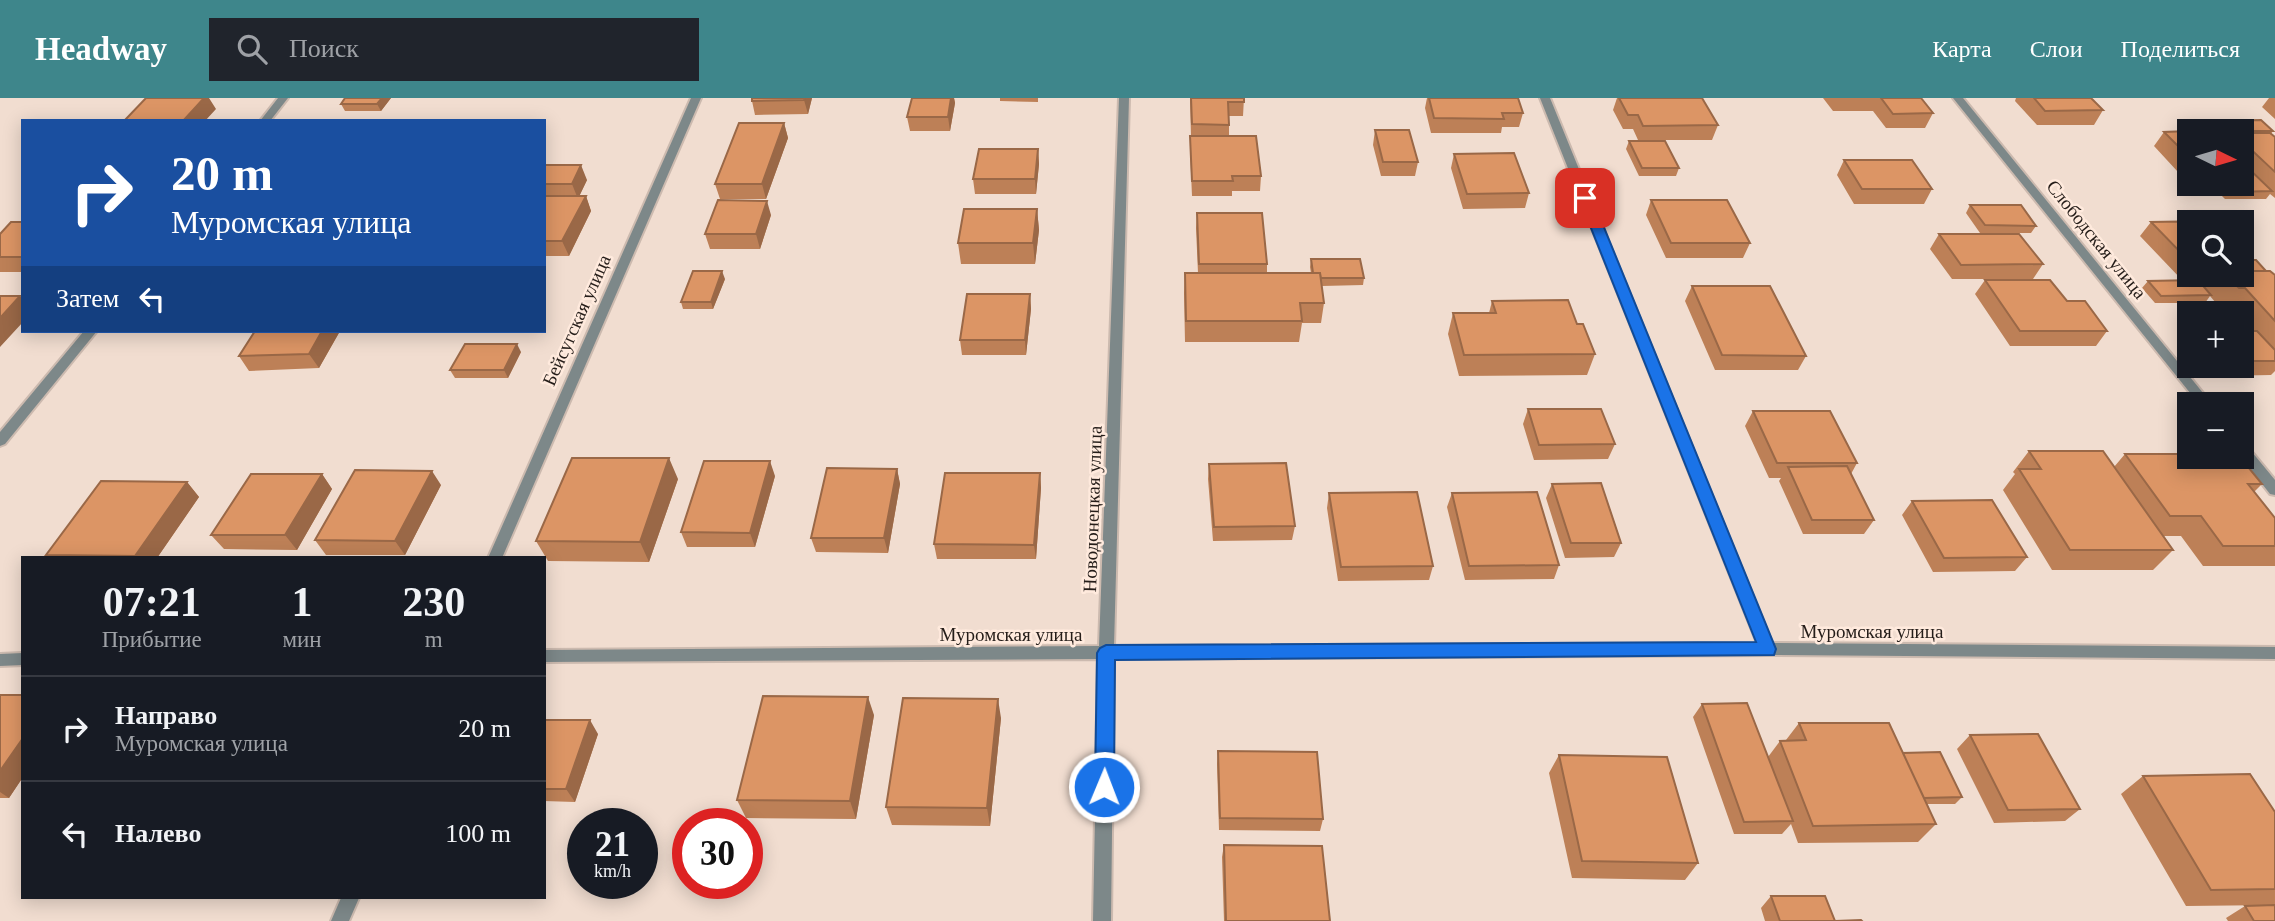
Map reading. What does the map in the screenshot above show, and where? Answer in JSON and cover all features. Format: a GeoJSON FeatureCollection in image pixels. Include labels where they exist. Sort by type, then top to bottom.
{"type":"FeatureCollection","features":[{"type":"Feature","properties":{"kind":"street"},"geometry":{"type":"LineString","coordinates":[[267,119],[283,98]]}},
{"type":"Feature","properties":{"kind":"street","name":"Бейсугская улица"},"geometry":{"type":"LineString","coordinates":[[496,556],[696,98]]}},
{"type":"Feature","properties":{"kind":"street","name":"Новодонецкая улица"},"geometry":{"type":"LineString","coordinates":[[1102,921],[1106,653],[1124,98]]}},
{"type":"Feature","properties":{"kind":"street"},"geometry":{"type":"LineString","coordinates":[[1545,98],[1767,649]]}},
{"type":"Feature","properties":{"kind":"street","name":"Слободская улица"},"geometry":{"type":"LineString","coordinates":[[1958,98],[2196,392]]}},
{"type":"Feature","properties":{"kind":"street"},"geometry":{"type":"LineString","coordinates":[[0,441],[89,333]]}},
{"type":"Feature","properties":{"kind":"street"},"geometry":{"type":"LineString","coordinates":[[2254,464],[2275,490]]}},
{"type":"Feature","properties":{"kind":"street","name":"Муромская улица"},"geometry":{"type":"LineString","coordinates":[[546,656],[1767,649],[2275,653]]}},
{"type":"Feature","properties":{"kind":"street"},"geometry":{"type":"LineString","coordinates":[[0,660],[21,659]]}},
{"type":"Feature","properties":{"kind":"street"},"geometry":{"type":"LineString","coordinates":[[340,921],[350,899]]}},
{"type":"Feature","properties":{"kind":"building"},"geometry":{"type":"Polygon","coordinates":[[[146,98],[204,98],[185,119],[126,119],[146,98]]]}},
{"type":"Feature","properties":{"kind":"building"},"geometry":{"type":"Polygon","coordinates":[[[345,98],[382,98],[377,104],[341,104],[345,98]]]}},
{"type":"Feature","properties":{"kind":"building"},"geometry":{"type":"Polygon","coordinates":[[[752,98],[805,98],[752,101],[752,98]]]}},
{"type":"Feature","properties":{"kind":"building"},"geometry":{"type":"Polygon","coordinates":[[[912,98],[951,98],[948,117],[907,117],[912,98]]]}},
{"type":"Feature","properties":{"kind":"building"},"geometry":{"type":"Polygon","coordinates":[[[1191,98],[1244,98],[1244,102],[1228,102],[1229,125],[1192,124],[1191,98]]]}},
{"type":"Feature","properties":{"kind":"building"},"geometry":{"type":"Polygon","coordinates":[[[1429,98],[1518,98],[1523,113],[1502,113],[1504,119],[1434,118],[1429,98]]]}},
{"type":"Feature","properties":{"kind":"building"},"geometry":{"type":"Polygon","coordinates":[[[1619,98],[1702,98],[1718,125],[1643,126],[1638,115],[1628,115],[1619,98]]]}},
{"type":"Feature","properties":{"kind":"building"},"geometry":{"type":"Polygon","coordinates":[[[1881,98],[1921,98],[1933,113],[1893,114],[1881,98]]]}},
{"type":"Feature","properties":{"kind":"building"},"geometry":{"type":"Polygon","coordinates":[[[2034,98],[2091,98],[2103,110],[2045,111],[2034,98]]]}},
{"type":"Feature","properties":{"kind":"building"},"geometry":{"type":"Polygon","coordinates":[[[2254,120],[2261,120],[2273,131],[2254,131],[2254,120]]]}},
{"type":"Feature","properties":{"kind":"building"},"geometry":{"type":"Polygon","coordinates":[[[739,123],[784,123],[762,184],[715,184],[739,123]]]}},
{"type":"Feature","properties":{"kind":"building"},"geometry":{"type":"Polygon","coordinates":[[[1375,130],[1409,130],[1418,162],[1383,162],[1375,130]]]}},
{"type":"Feature","properties":{"kind":"building"},"geometry":{"type":"Polygon","coordinates":[[[2177,131],[2177,145],[2164,132],[2177,131]]]}},
{"type":"Feature","properties":{"kind":"building"},"geometry":{"type":"Polygon","coordinates":[[[2254,133],[2270,133],[2275,137],[2275,172],[2254,152],[2254,133]]]}},
{"type":"Feature","properties":{"kind":"building"},"geometry":{"type":"Polygon","coordinates":[[[1190,136],[1256,136],[1261,176],[1232,176],[1233,181],[1192,181],[1190,136]]]}},
{"type":"Feature","properties":{"kind":"building"},"geometry":{"type":"Polygon","coordinates":[[[1629,141],[1665,141],[1679,168],[1642,168],[1629,141]]]}},
{"type":"Feature","properties":{"kind":"building"},"geometry":{"type":"Polygon","coordinates":[[[979,149],[1038,149],[1035,179],[973,179],[979,149]]]}},
{"type":"Feature","properties":{"kind":"building"},"geometry":{"type":"Polygon","coordinates":[[[1514,153],[1529,193],[1467,194],[1454,154],[1514,153]]]}},
{"type":"Feature","properties":{"kind":"building"},"geometry":{"type":"Polygon","coordinates":[[[1844,160],[1912,160],[1932,189],[1862,189],[1844,160]]]}},
{"type":"Feature","properties":{"kind":"building"},"geometry":{"type":"Polygon","coordinates":[[[546,165],[581,165],[572,184],[546,184],[546,165]]]}},
{"type":"Feature","properties":{"kind":"building"},"geometry":{"type":"Polygon","coordinates":[[[2254,174],[2272,191],[2254,191],[2254,174]]]}},
{"type":"Feature","properties":{"kind":"building"},"geometry":{"type":"Polygon","coordinates":[[[546,196],[586,196],[562,241],[546,241],[546,196]]]}},
{"type":"Feature","properties":{"kind":"building"},"geometry":{"type":"Polygon","coordinates":[[[718,200],[767,201],[756,234],[705,234],[718,200]]]}},
{"type":"Feature","properties":{"kind":"building"},"geometry":{"type":"Polygon","coordinates":[[[1651,200],[1727,200],[1750,243],[1671,243],[1651,200]]]}},
{"type":"Feature","properties":{"kind":"building"},"geometry":{"type":"Polygon","coordinates":[[[1970,205],[2021,205],[2036,226],[1985,225],[1970,205]]]}},
{"type":"Feature","properties":{"kind":"building"},"geometry":{"type":"Polygon","coordinates":[[[964,209],[1037,209],[1033,243],[958,243],[964,209]]]}},
{"type":"Feature","properties":{"kind":"building"},"geometry":{"type":"Polygon","coordinates":[[[1197,213],[1262,213],[1267,264],[1199,264],[1197,213]]]}},
{"type":"Feature","properties":{"kind":"building"},"geometry":{"type":"Polygon","coordinates":[[[11,222],[21,222],[21,257],[0,257],[0,234],[11,222]]]}},
{"type":"Feature","properties":{"kind":"building"},"geometry":{"type":"Polygon","coordinates":[[[2151,222],[2177,222],[2177,249],[2151,222]]]}},
{"type":"Feature","properties":{"kind":"building"},"geometry":{"type":"Polygon","coordinates":[[[1939,234],[2019,234],[2043,264],[1961,265],[1939,234]]]}},
{"type":"Feature","properties":{"kind":"building"},"geometry":{"type":"Polygon","coordinates":[[[1311,259],[1360,259],[1364,278],[1321,278],[1320,273],[1313,273],[1311,259]]]}},
{"type":"Feature","properties":{"kind":"building"},"geometry":{"type":"Polygon","coordinates":[[[2254,260],[2256,260],[2266,271],[2254,271],[2254,260]]]}},
{"type":"Feature","properties":{"kind":"building"},"geometry":{"type":"Polygon","coordinates":[[[693,271],[722,271],[711,302],[681,302],[693,271]]]}},
{"type":"Feature","properties":{"kind":"building"},"geometry":{"type":"Polygon","coordinates":[[[2254,271],[2270,271],[2275,275],[2275,321],[2245,288],[2239,288],[2254,287],[2254,271]]]}},
{"type":"Feature","properties":{"kind":"building"},"geometry":{"type":"Polygon","coordinates":[[[1185,273],[1320,273],[1324,303],[1300,303],[1302,321],[1186,321],[1185,273]]]}},
{"type":"Feature","properties":{"kind":"building"},"geometry":{"type":"Polygon","coordinates":[[[1985,280],[2050,280],[2067,301],[2085,301],[2107,331],[2020,331],[1985,280]]]}},
{"type":"Feature","properties":{"kind":"building"},"geometry":{"type":"Polygon","coordinates":[[[2177,280],[2177,287],[2204,287],[2211,295],[2161,296],[2148,281],[2177,280]]]}},
{"type":"Feature","properties":{"kind":"building"},"geometry":{"type":"Polygon","coordinates":[[[1692,286],[1770,286],[1806,356],[1722,355],[1692,286]]]}},
{"type":"Feature","properties":{"kind":"building"},"geometry":{"type":"Polygon","coordinates":[[[967,294],[1030,294],[1025,340],[960,340],[967,294]]]}},
{"type":"Feature","properties":{"kind":"building"},"geometry":{"type":"Polygon","coordinates":[[[0,296],[20,296],[0,318],[0,296]]]}},
{"type":"Feature","properties":{"kind":"building"},"geometry":{"type":"Polygon","coordinates":[[[1568,300],[1577,324],[1583,324],[1595,354],[1464,355],[1453,313],[1496,313],[1492,301],[1568,300]]]}},
{"type":"Feature","properties":{"kind":"building"},"geometry":{"type":"Polygon","coordinates":[[[2254,331],[2275,350],[2275,361],[2254,361],[2254,331]]]}},
{"type":"Feature","properties":{"kind":"building"},"geometry":{"type":"Polygon","coordinates":[[[254,333],[321,333],[309,354],[239,356],[254,333]]]}},
{"type":"Feature","properties":{"kind":"building"},"geometry":{"type":"Polygon","coordinates":[[[465,344],[517,344],[504,370],[450,370],[465,344]]]}},
{"type":"Feature","properties":{"kind":"building"},"geometry":{"type":"Polygon","coordinates":[[[1528,409],[1601,409],[1615,444],[1539,445],[1528,409]]]}},
{"type":"Feature","properties":{"kind":"building"},"geometry":{"type":"Polygon","coordinates":[[[1753,411],[1830,411],[1857,463],[1777,463],[1753,411]]]}},
{"type":"Feature","properties":{"kind":"building"},"geometry":{"type":"Polygon","coordinates":[[[2029,451],[2103,451],[2173,550],[2070,550],[2019,469],[2041,469],[2029,451]]]}},
{"type":"Feature","properties":{"kind":"building"},"geometry":{"type":"Polygon","coordinates":[[[2125,454],[2177,454],[2177,469],[2250,469],[2262,484],[2248,484],[2275,518],[2275,546],[2223,546],[2201,516],[2170,516],[2125,454]]]}},
{"type":"Feature","properties":{"kind":"building"},"geometry":{"type":"Polygon","coordinates":[[[572,458],[669,458],[640,542],[536,541],[572,458]]]}},
{"type":"Feature","properties":{"kind":"building"},"geometry":{"type":"Polygon","coordinates":[[[704,461],[770,461],[750,533],[681,532],[704,461]]]}},
{"type":"Feature","properties":{"kind":"building"},"geometry":{"type":"Polygon","coordinates":[[[1286,463],[1295,526],[1214,527],[1209,464],[1286,463]]]}},
{"type":"Feature","properties":{"kind":"building"},"geometry":{"type":"Polygon","coordinates":[[[1847,466],[1874,520],[1812,520],[1788,467],[1847,466]]]}},
{"type":"Feature","properties":{"kind":"building"},"geometry":{"type":"Polygon","coordinates":[[[827,468],[897,469],[884,538],[811,538],[827,468]]]}},
{"type":"Feature","properties":{"kind":"building"},"geometry":{"type":"Polygon","coordinates":[[[355,470],[432,471],[395,541],[315,540],[355,470]]]}},
{"type":"Feature","properties":{"kind":"building"},"geometry":{"type":"Polygon","coordinates":[[[945,473],[1040,473],[1034,545],[934,544],[945,473]]]}},
{"type":"Feature","properties":{"kind":"building"},"geometry":{"type":"Polygon","coordinates":[[[251,474],[322,474],[285,535],[211,535],[251,474]]]}},
{"type":"Feature","properties":{"kind":"building"},"geometry":{"type":"Polygon","coordinates":[[[101,481],[187,482],[135,556],[46,555],[101,481]]]}},
{"type":"Feature","properties":{"kind":"building"},"geometry":{"type":"Polygon","coordinates":[[[1601,483],[1621,543],[1571,543],[1552,484],[1601,483]]]}},
{"type":"Feature","properties":{"kind":"building"},"geometry":{"type":"Polygon","coordinates":[[[1417,492],[1433,566],[1341,567],[1329,493],[1417,492]]]}},
{"type":"Feature","properties":{"kind":"building"},"geometry":{"type":"Polygon","coordinates":[[[1537,492],[1559,565],[1469,566],[1452,493],[1537,492]]]}},
{"type":"Feature","properties":{"kind":"building"},"geometry":{"type":"Polygon","coordinates":[[[1992,500],[2027,557],[1944,558],[1912,501],[1992,500]]]}},
{"type":"Feature","properties":{"kind":"building"},"geometry":{"type":"Polygon","coordinates":[[[0,695],[21,695],[21,741],[0,771],[0,695]]]}},
{"type":"Feature","properties":{"kind":"building"},"geometry":{"type":"Polygon","coordinates":[[[763,696],[868,697],[850,801],[737,800],[763,696]]]}},
{"type":"Feature","properties":{"kind":"building"},"geometry":{"type":"Polygon","coordinates":[[[903,698],[998,699],[987,808],[886,807],[903,698]]]}},
{"type":"Feature","properties":{"kind":"building"},"geometry":{"type":"Polygon","coordinates":[[[1747,703],[1793,821],[1744,822],[1702,704],[1747,703]]]}},
{"type":"Feature","properties":{"kind":"building"},"geometry":{"type":"Polygon","coordinates":[[[546,720],[590,720],[566,789],[546,789],[546,720]]]}},
{"type":"Feature","properties":{"kind":"building"},"geometry":{"type":"Polygon","coordinates":[[[1799,723],[1889,723],[1936,824],[1813,826],[1780,741],[1806,740],[1799,723]]]}},
{"type":"Feature","properties":{"kind":"building"},"geometry":{"type":"Polygon","coordinates":[[[2038,734],[2080,809],[2008,810],[1970,735],[2038,734]]]}},
{"type":"Feature","properties":{"kind":"building"},"geometry":{"type":"Polygon","coordinates":[[[1218,751],[1317,752],[1323,819],[1220,818],[1218,751]]]}},
{"type":"Feature","properties":{"kind":"building"},"geometry":{"type":"Polygon","coordinates":[[[1940,752],[1962,797],[1924,798],[1903,753],[1940,752]]]}},
{"type":"Feature","properties":{"kind":"building"},"geometry":{"type":"Polygon","coordinates":[[[1559,755],[1667,757],[1698,863],[1582,861],[1559,755]]]}},
{"type":"Feature","properties":{"kind":"building"},"geometry":{"type":"Polygon","coordinates":[[[2250,774],[2275,812],[2275,889],[2211,890],[2143,776],[2250,774]]]}},
{"type":"Feature","properties":{"kind":"building"},"geometry":{"type":"Polygon","coordinates":[[[1224,845],[1322,846],[1330,921],[1226,921],[1224,845]]]}},
{"type":"Feature","properties":{"kind":"building"},"geometry":{"type":"Polygon","coordinates":[[[1771,896],[1825,896],[1835,921],[1780,921],[1771,896]]]}},
{"type":"Feature","properties":{"kind":"building"},"geometry":{"type":"Polygon","coordinates":[[[2275,905],[2275,921],[2254,921],[2245,906],[2275,905]]]}},
{"type":"Feature","properties":{"kind":"route"},"geometry":{"type":"LineString","coordinates":[[1104,787],[1106,653],[1767,649],[1585,198]]}}]}
